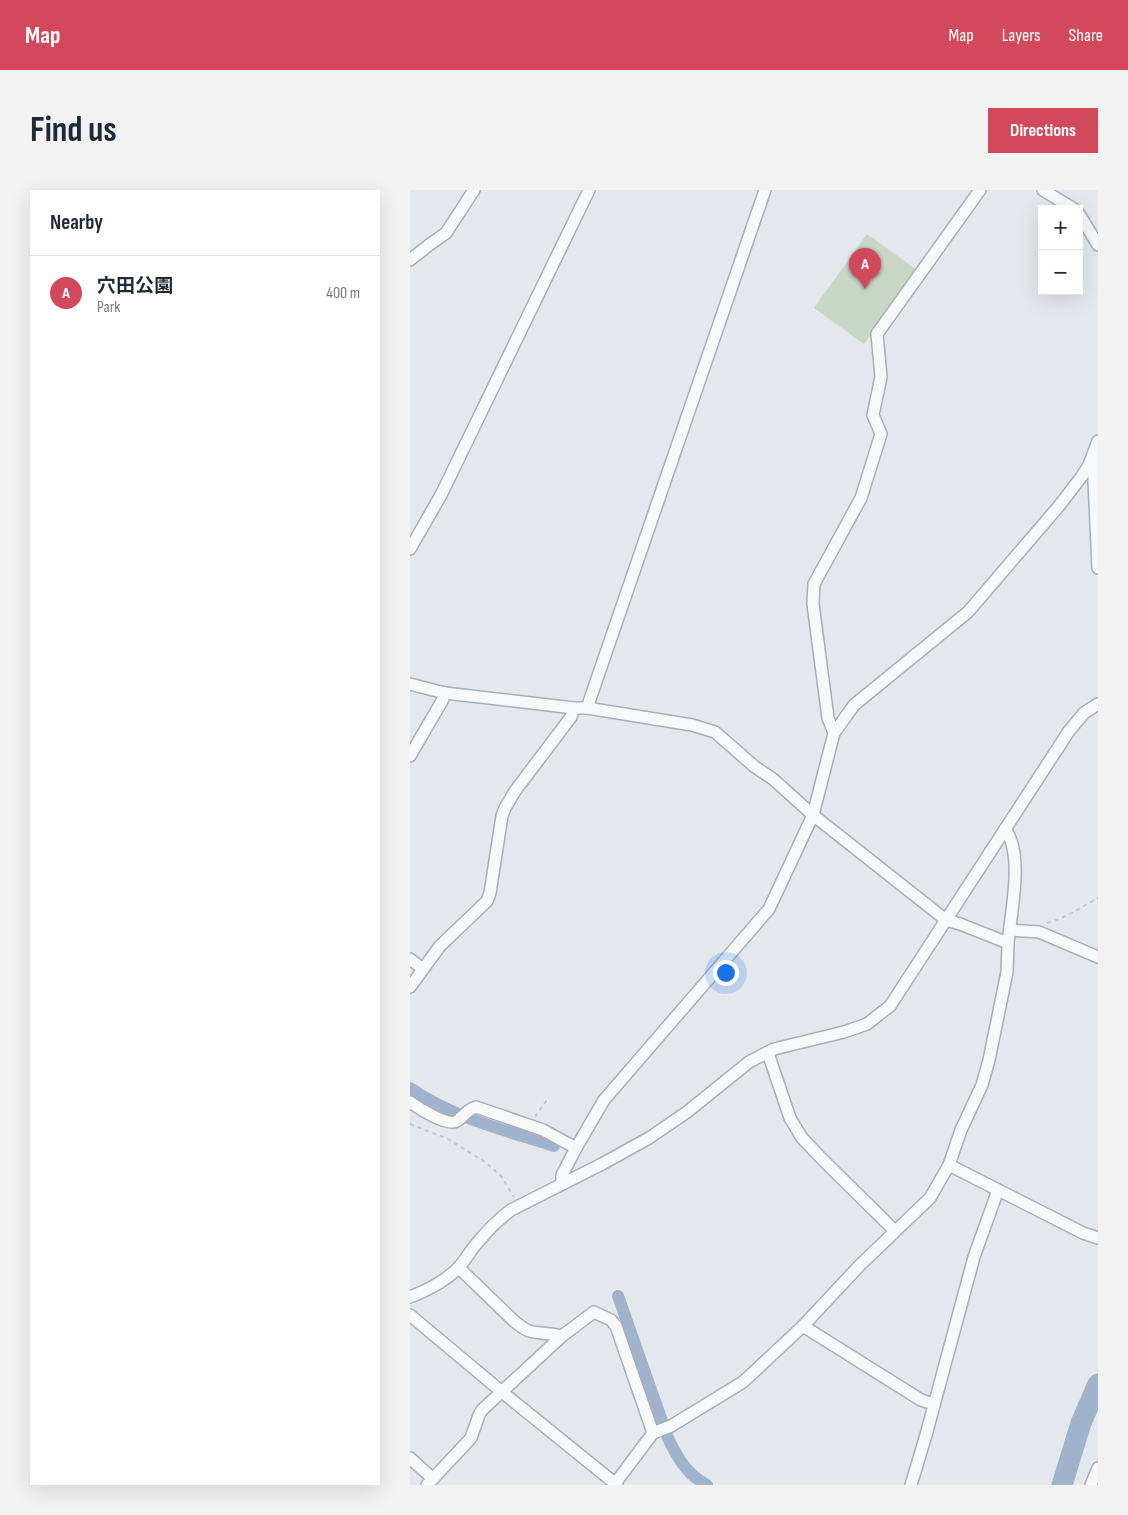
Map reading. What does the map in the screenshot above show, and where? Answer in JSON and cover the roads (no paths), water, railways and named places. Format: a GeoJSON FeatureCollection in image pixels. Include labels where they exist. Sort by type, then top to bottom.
{"type":"FeatureCollection","features":[{"type":"Feature","properties":{"kind":"street"},"geometry":{"type":"LineString","coordinates":[[410,260],[428,245],[446,234],[474,190]]}},
{"type":"Feature","properties":{"kind":"street"},"geometry":{"type":"LineString","coordinates":[[410,549],[441,494],[589,190]]}},
{"type":"Feature","properties":{"kind":"street"},"geometry":{"type":"LineString","coordinates":[[588,708],[764,190]]}},
{"type":"Feature","properties":{"kind":"street"},"geometry":{"type":"LineString","coordinates":[[834,733],[828,718],[813,604],[814,584],[861,498],[881,434],[873,415],[881,377],[877,334],[980,190]]}},
{"type":"Feature","properties":{"kind":"street"},"geometry":{"type":"LineString","coordinates":[[1043,190],[1067,205]]}},
{"type":"Feature","properties":{"kind":"street"},"geometry":{"type":"LineString","coordinates":[[1083,221],[1098,245]]}},
{"type":"Feature","properties":{"kind":"street"},"geometry":{"type":"LineString","coordinates":[[562,1184],[562,1175],[604,1100],[769,909],[813,814],[834,733],[854,705],[968,612],[1075,486],[1086,470],[1098,441]]}},
{"type":"Feature","properties":{"kind":"street"},"geometry":{"type":"LineString","coordinates":[[1093,454],[1098,568]]}},
{"type":"Feature","properties":{"kind":"street"},"geometry":{"type":"LineString","coordinates":[[410,684],[445,693],[588,708],[692,725],[715,732],[756,767],[773,778],[813,814],[946,920],[1008,943]]}},
{"type":"Feature","properties":{"kind":"street"},"geometry":{"type":"LineString","coordinates":[[410,756],[445,693]]}},
{"type":"Feature","properties":{"kind":"street"},"geometry":{"type":"LineString","coordinates":[[410,1297],[435,1286],[459,1268],[478,1242],[498,1220],[519,1205],[602,1164],[649,1138],[687,1112],[749,1062],[774,1049],[844,1032],[867,1024],[890,1006],[1069,731],[1084,712],[1098,704]]}},
{"type":"Feature","properties":{"kind":"street"},"geometry":{"type":"LineString","coordinates":[[410,987],[440,946],[487,900],[505,808],[515,791],[570,718],[574,708]]}},
{"type":"Feature","properties":{"kind":"street"},"geometry":{"type":"LineString","coordinates":[[410,1315],[616,1485],[656,1432],[671,1426],[743,1382],[803,1326],[860,1265],[930,1198],[949,1165],[982,1085],[1007,972],[1015,869],[1010,835],[1006,829]]}},
{"type":"Feature","properties":{"kind":"street"},"geometry":{"type":"LineString","coordinates":[[1010,930],[1039,932],[1098,957]]}},
{"type":"Feature","properties":{"kind":"street"},"geometry":{"type":"LineString","coordinates":[[410,959],[423,969]]}},
{"type":"Feature","properties":{"kind":"street"},"geometry":{"type":"LineString","coordinates":[[768,1053],[790,1118],[802,1138],[895,1232]]}},
{"type":"Feature","properties":{"kind":"street"},"geometry":{"type":"LineString","coordinates":[[410,1102],[448,1122],[456,1122],[470,1109],[476,1107],[531,1125],[550,1133],[576,1148]]}},
{"type":"Feature","properties":{"kind":"street"},"geometry":{"type":"LineString","coordinates":[[949,1165],[1084,1233],[1098,1238]]}},
{"type":"Feature","properties":{"kind":"street"},"geometry":{"type":"LineString","coordinates":[[910,1485],[926,1436],[974,1257],[998,1190]]}},
{"type":"Feature","properties":{"kind":"street"},"geometry":{"type":"LineString","coordinates":[[459,1268],[515,1322],[530,1331],[562,1336]]}},
{"type":"Feature","properties":{"kind":"street"},"geometry":{"type":"LineString","coordinates":[[410,1458],[430,1482],[471,1438],[482,1410],[562,1336],[594,1312],[611,1320],[616,1326],[656,1432]]}},
{"type":"Feature","properties":{"kind":"street"},"geometry":{"type":"LineString","coordinates":[[803,1326],[921,1400],[934,1404]]}},
{"type":"Feature","properties":{"kind":"street"},"geometry":{"type":"LineString","coordinates":[[1091,1485],[1098,1468]]}},
{"type":"Feature","properties":{"kind":"waterway"},"geometry":{"type":"LineString","coordinates":[[410,1088],[462,1115],[498,1129],[554,1146]]}},
{"type":"Feature","properties":{"kind":"waterway"},"geometry":{"type":"LineString","coordinates":[[618,1296],[668,1438],[688,1471],[707,1485]]}},
{"type":"Feature","properties":{"kind":"waterway"},"geometry":{"type":"LineString","coordinates":[[1062,1485],[1081,1423],[1098,1384]]}},
{"type":"Feature","properties":{"kind":"place","name":"穴田公園"},"geometry":{"type":"Point","coordinates":[865,289]}}]}
